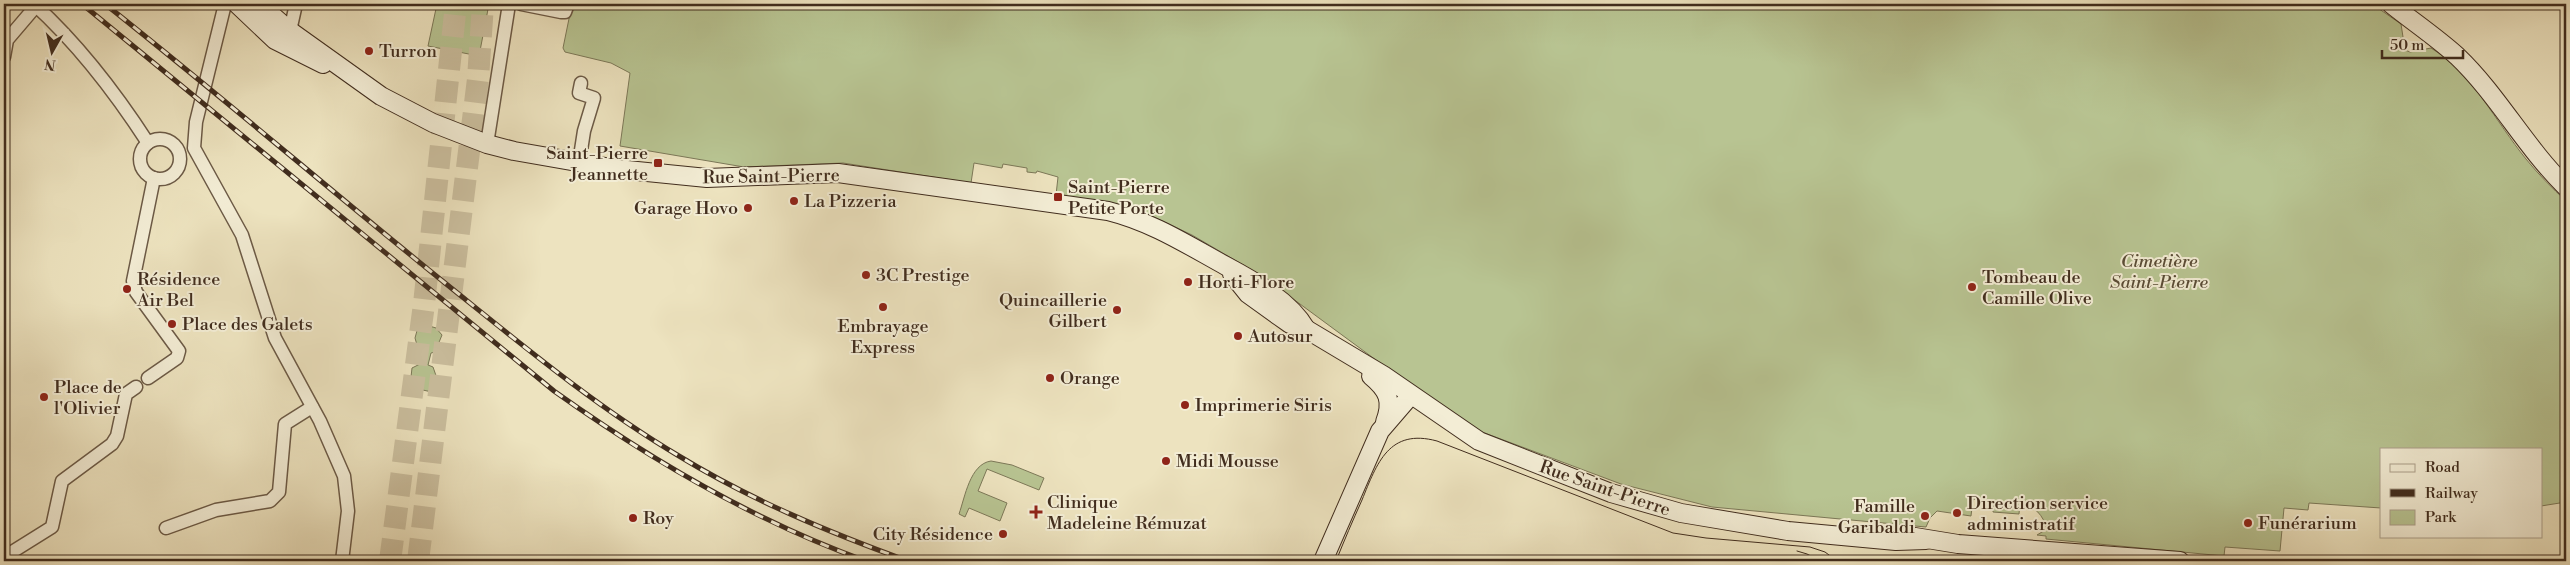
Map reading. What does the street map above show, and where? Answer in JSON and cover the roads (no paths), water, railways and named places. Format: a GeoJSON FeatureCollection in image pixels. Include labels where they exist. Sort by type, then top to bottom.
{"type":"FeatureCollection","features":[{"type":"Feature","properties":{"kind":"main road","name":"Rue Saint-Pierre"},"geometry":{"type":"LineString","coordinates":[[237,4],[268,33],[296,52],[350,76]]}},
{"type":"Feature","properties":{"kind":"main road","name":"Rue Saint-Pierre"},"geometry":{"type":"LineString","coordinates":[[259,4],[290,31],[350,76],[408,111],[487,144],[579,163],[707,178],[838,173],[1108,211],[1168,232],[1226,266],[1242,273],[1298,314],[1306,329],[1383,376],[1408,399],[1469,435],[1503,452],[1611,494],[1645,504],[1695,516],[1788,531],[1892,540],[1926,540],[2180,561]]}},
{"type":"Feature","properties":{"kind":"main road"},"geometry":{"type":"LineString","coordinates":[[2391,4],[2457,56],[2490,93],[2543,163],[2566,187]]}},
{"type":"Feature","properties":{"kind":"main road"},"geometry":{"type":"LineString","coordinates":[[1323,561],[1385,422],[1389,408],[1387,393],[1359,362]]}},
{"type":"Feature","properties":{"kind":"main road"},"geometry":{"type":"LineString","coordinates":[[1385,422],[1408,399]]}},
{"type":"Feature","properties":{"kind":"street"},"geometry":{"type":"LineString","coordinates":[[4,32],[33,4]]}},
{"type":"Feature","properties":{"kind":"street"},"geometry":{"type":"LineString","coordinates":[[4,57],[7,40],[33,4]]}},
{"type":"Feature","properties":{"kind":"street"},"geometry":{"type":"LineString","coordinates":[[33,4],[65,32],[83,53],[148,143]]}},
{"type":"Feature","properties":{"kind":"street"},"geometry":{"type":"LineString","coordinates":[[224,4],[196,122],[194,148],[242,235],[275,338],[312,407],[344,476],[348,492],[347,532],[342,561]]}},
{"type":"Feature","properties":{"kind":"street"},"geometry":{"type":"LineString","coordinates":[[268,33],[282,36],[290,31],[296,4]]}},
{"type":"Feature","properties":{"kind":"street"},"geometry":{"type":"LineString","coordinates":[[487,144],[509,4]]}},
{"type":"Feature","properties":{"kind":"street"},"geometry":{"type":"LineString","coordinates":[[521,4],[565,12],[568,4]]}},
{"type":"Feature","properties":{"kind":"street"},"geometry":{"type":"LineString","coordinates":[[579,163],[598,99],[579,93],[581,83]]}},
{"type":"Feature","properties":{"kind":"street"},"geometry":{"type":"LineString","coordinates":[[164,140],[172,143],[179,154],[179,167],[174,174],[166,178],[154,178],[143,170],[140,162],[141,153],[148,143],[164,140]]}},
{"type":"Feature","properties":{"kind":"street"},"geometry":{"type":"LineString","coordinates":[[179,154],[194,148]]}},
{"type":"Feature","properties":{"kind":"street"},"geometry":{"type":"LineString","coordinates":[[148,378],[177,358],[179,351],[136,292],[133,281],[154,178]]}},
{"type":"Feature","properties":{"kind":"street"},"geometry":{"type":"LineString","coordinates":[[4,556],[52,527],[62,481],[112,444],[118,436],[126,394],[136,387]]}},
{"type":"Feature","properties":{"kind":"street"},"geometry":{"type":"LineString","coordinates":[[166,528],[216,510],[270,501],[275,497],[280,485],[285,424],[312,407]]}},
{"type":"Feature","properties":{"kind":"tunnel"},"geometry":{"type":"LineString","coordinates":[[390,561],[424,304],[456,4]]}},
{"type":"Feature","properties":{"kind":"tunnel"},"geometry":{"type":"LineString","coordinates":[[418,561],[478,79],[483,4]]}},
{"type":"Feature","properties":{"kind":"tram line"},"geometry":{"type":"LineString","coordinates":[[1336,561],[1373,473],[1380,462],[1396,444],[1421,438],[1437,441],[1673,533],[1706,538],[1810,547],[1825,552],[1837,561]]}},
{"type":"Feature","properties":{"kind":"tram line"},"geometry":{"type":"LineString","coordinates":[[1797,551],[1821,561]]}},
{"type":"Feature","properties":{"kind":"railway"},"geometry":{"type":"LineString","coordinates":[[82,4],[554,391],[628,441],[704,487],[784,527],[866,561]]}},
{"type":"Feature","properties":{"kind":"railway"},"geometry":{"type":"LineString","coordinates":[[105,4],[502,329],[559,374],[648,437],[706,472],[762,501],[819,527],[908,561]]}},
{"type":"Feature","properties":{"kind":"place","name":"Turron"},"geometry":{"type":"Point","coordinates":[369,51]}},
{"type":"Feature","properties":{"kind":"place","name":"Saint-Pierre Jeannette"},"geometry":{"type":"Point","coordinates":[658,163]}},
{"type":"Feature","properties":{"kind":"place","name":"Saint-Pierre Petite Porte"},"geometry":{"type":"Point","coordinates":[1058,197]}},
{"type":"Feature","properties":{"kind":"place","name":"La Pizzeria"},"geometry":{"type":"Point","coordinates":[794,201]}},
{"type":"Feature","properties":{"kind":"place","name":"Garage Hovo"},"geometry":{"type":"Point","coordinates":[748,208]}},
{"type":"Feature","properties":{"kind":"place","name":"3C Prestige"},"geometry":{"type":"Point","coordinates":[866,275]}},
{"type":"Feature","properties":{"kind":"place","name":"Horti-Flore"},"geometry":{"type":"Point","coordinates":[1188,282]}},
{"type":"Feature","properties":{"kind":"place","name":"Tombeau de Camille Olive"},"geometry":{"type":"Point","coordinates":[1972,287]}},
{"type":"Feature","properties":{"kind":"place","name":"Résidence Air Bel"},"geometry":{"type":"Point","coordinates":[127,289]}},
{"type":"Feature","properties":{"kind":"place","name":"Embrayage Express"},"geometry":{"type":"Point","coordinates":[883,307]}},
{"type":"Feature","properties":{"kind":"place","name":"Quincaillerie Gilbert"},"geometry":{"type":"Point","coordinates":[1117,310]}},
{"type":"Feature","properties":{"kind":"place","name":"Place des Galets"},"geometry":{"type":"Point","coordinates":[172,324]}},
{"type":"Feature","properties":{"kind":"place","name":"Autosur"},"geometry":{"type":"Point","coordinates":[1238,336]}},
{"type":"Feature","properties":{"kind":"place","name":"Orange"},"geometry":{"type":"Point","coordinates":[1050,378]}},
{"type":"Feature","properties":{"kind":"place","name":"Place de l'Olivier"},"geometry":{"type":"Point","coordinates":[44,397]}},
{"type":"Feature","properties":{"kind":"place","name":"Imprimerie Siris"},"geometry":{"type":"Point","coordinates":[1185,405]}},
{"type":"Feature","properties":{"kind":"place","name":"Midi Mousse"},"geometry":{"type":"Point","coordinates":[1166,461]}},
{"type":"Feature","properties":{"kind":"place","name":"Clinique Madeleine Rémuzat"},"geometry":{"type":"Point","coordinates":[1036,512]}},
{"type":"Feature","properties":{"kind":"place","name":"Direction service administratif"},"geometry":{"type":"Point","coordinates":[1957,513]}},
{"type":"Feature","properties":{"kind":"place","name":"Famille Garibaldi"},"geometry":{"type":"Point","coordinates":[1925,516]}},
{"type":"Feature","properties":{"kind":"place","name":"Roy"},"geometry":{"type":"Point","coordinates":[633,518]}},
{"type":"Feature","properties":{"kind":"place","name":"Funérarium"},"geometry":{"type":"Point","coordinates":[2248,523]}},
{"type":"Feature","properties":{"kind":"place","name":"City Résidence"},"geometry":{"type":"Point","coordinates":[1003,534]}},
{"type":"Feature","properties":{"kind":"park label","name":"Cimetière Saint-Pierre"},"geometry":{"type":"Point","coordinates":[2159,271]}}]}
